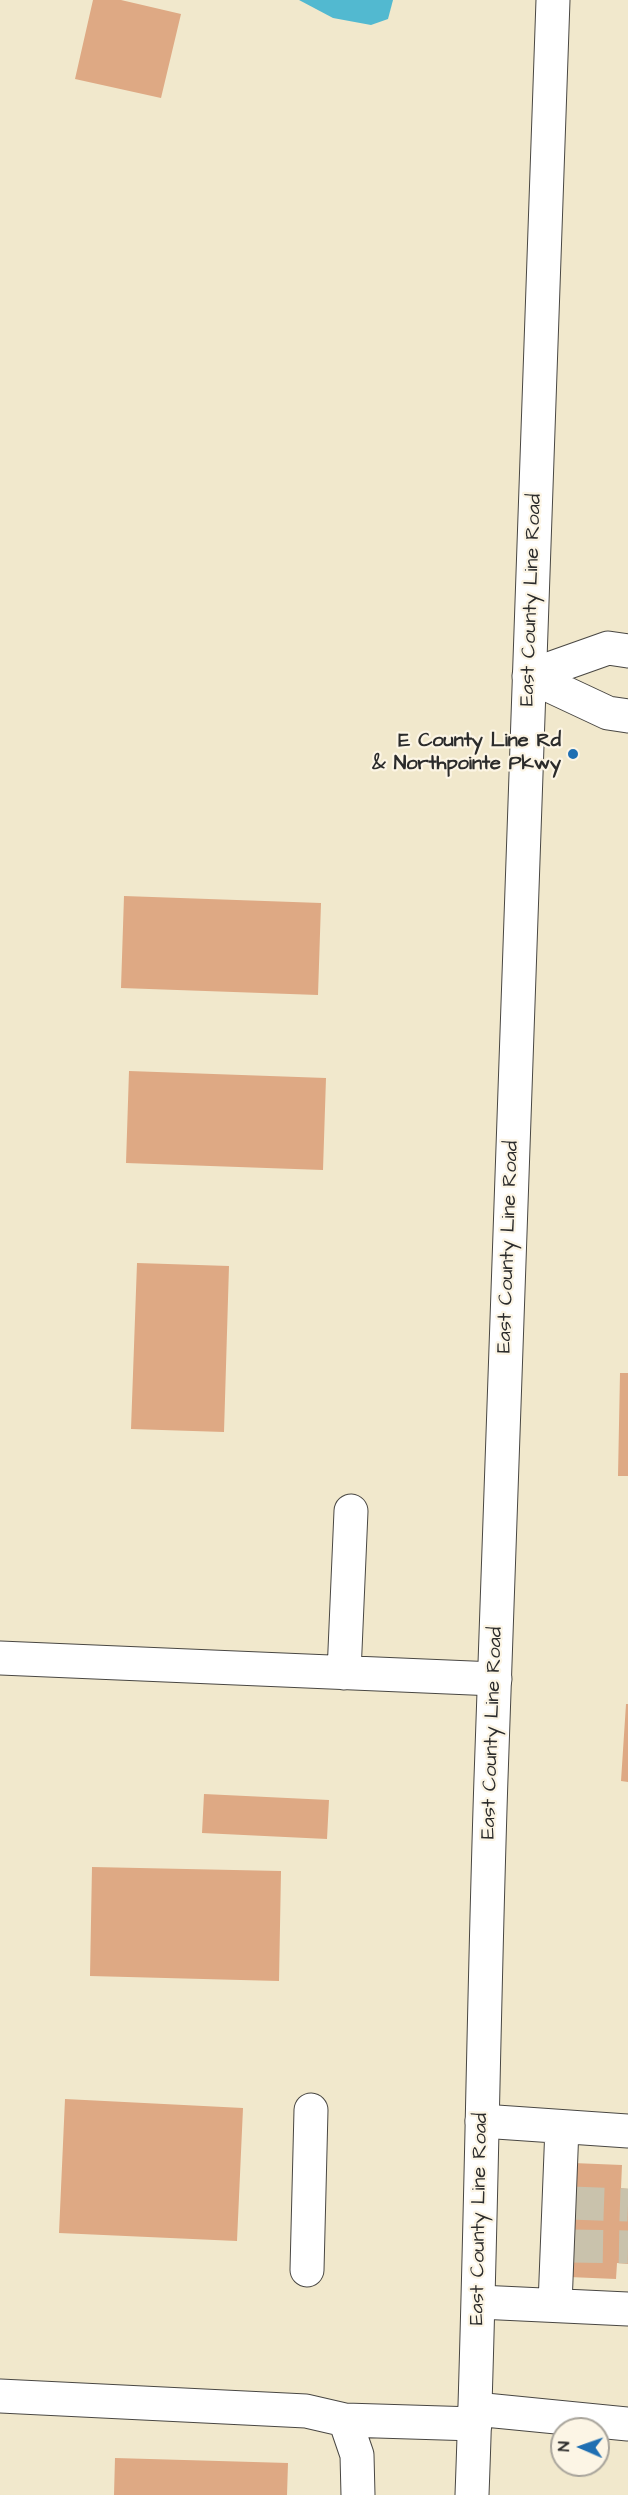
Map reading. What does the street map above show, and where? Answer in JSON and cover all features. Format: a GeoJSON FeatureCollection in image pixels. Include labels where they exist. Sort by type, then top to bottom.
{"type":"FeatureCollection","features":[{"type":"Feature","properties":{"kind":"main road","name":"East County Line Road"},"geometry":{"type":"LineString","coordinates":[[472,2495],[495,1679],[554,0]]}},
{"type":"Feature","properties":{"kind":"main road"},"geometry":{"type":"LineString","coordinates":[[529,676],[608,648],[628,651]]}},
{"type":"Feature","properties":{"kind":"main road"},"geometry":{"type":"LineString","coordinates":[[529,676],[608,713],[628,716]]}},
{"type":"Feature","properties":{"kind":"main road"},"geometry":{"type":"LineString","coordinates":[[344,1673],[351,1510]]}},
{"type":"Feature","properties":{"kind":"main road"},"geometry":{"type":"LineString","coordinates":[[0,1658],[495,1679]]}},
{"type":"Feature","properties":{"kind":"main road"},"geometry":{"type":"LineString","coordinates":[[307,2270],[311,2110]]}},
{"type":"Feature","properties":{"kind":"main road"},"geometry":{"type":"LineString","coordinates":[[482,2121],[628,2131]]}},
{"type":"Feature","properties":{"kind":"main road"},"geometry":{"type":"LineString","coordinates":[[555,2305],[563,2245],[565,2203],[562,2127]]}},
{"type":"Feature","properties":{"kind":"main road"},"geometry":{"type":"LineString","coordinates":[[479,2302],[628,2309]]}},
{"type":"Feature","properties":{"kind":"main road"},"geometry":{"type":"LineString","coordinates":[[0,2396],[306,2411],[345,2420],[475,2417],[628,2424]]}},
{"type":"Feature","properties":{"kind":"main road"},"geometry":{"type":"LineString","coordinates":[[345,2420],[357,2455],[358,2495]]}},
{"type":"Feature","properties":{"kind":"water"},"geometry":{"type":"Polygon","coordinates":[[[299,0],[393,0],[388,19],[371,25],[333,18],[299,0]]]}},
{"type":"Feature","properties":{"kind":"building"},"geometry":{"type":"Polygon","coordinates":[[[93,0],[121,0],[181,14],[161,98],[75,79],[93,0]]]}},
{"type":"Feature","properties":{"kind":"building"},"geometry":{"type":"Polygon","coordinates":[[[124,896],[321,903],[318,995],[121,988],[124,896]]]}},
{"type":"Feature","properties":{"kind":"building"},"geometry":{"type":"Polygon","coordinates":[[[129,1071],[326,1078],[323,1170],[126,1163],[129,1071]]]}},
{"type":"Feature","properties":{"kind":"building"},"geometry":{"type":"Polygon","coordinates":[[[137,1263],[229,1266],[224,1432],[131,1429],[137,1263]]]}},
{"type":"Feature","properties":{"kind":"building"},"geometry":{"type":"Polygon","coordinates":[[[620,1373],[628,1373],[628,1476],[618,1476],[620,1373]]]}},
{"type":"Feature","properties":{"kind":"building"},"geometry":{"type":"Polygon","coordinates":[[[626,1704],[628,1704],[628,1782],[621,1781],[626,1704]]]}},
{"type":"Feature","properties":{"kind":"building"},"geometry":{"type":"Polygon","coordinates":[[[204,1794],[329,1800],[327,1839],[202,1833],[204,1794]]]}},
{"type":"Feature","properties":{"kind":"building"},"geometry":{"type":"Polygon","coordinates":[[[92,1867],[281,1871],[279,1981],[90,1976],[92,1867]]]}},
{"type":"Feature","properties":{"kind":"building"},"geometry":{"type":"Polygon","coordinates":[[[65,2099],[243,2108],[237,2241],[59,2233],[65,2099]]]}},
{"type":"Feature","properties":{"kind":"building"},"geometry":{"type":"Polygon","coordinates":[[[573,2163],[622,2165],[621,2188],[628,2189],[628,2264],[617,2263],[616,2279],[569,2277],[573,2163]]]}},
{"type":"Feature","properties":{"kind":"building"},"geometry":{"type":"Polygon","coordinates":[[[115,2458],[288,2463],[287,2495],[114,2495],[115,2458]]]}},
{"type":"Feature","properties":{"kind":"tunnel"},"geometry":{"type":"LineString","coordinates":[[571,2203],[628,2205]]}},
{"type":"Feature","properties":{"kind":"tunnel"},"geometry":{"type":"LineString","coordinates":[[570,2246],[628,2247]]}},
{"type":"Feature","properties":{"kind":"place","name":"E County Line Rd & Northpointe Pkwy"},"geometry":{"type":"Point","coordinates":[573,754]}}]}
